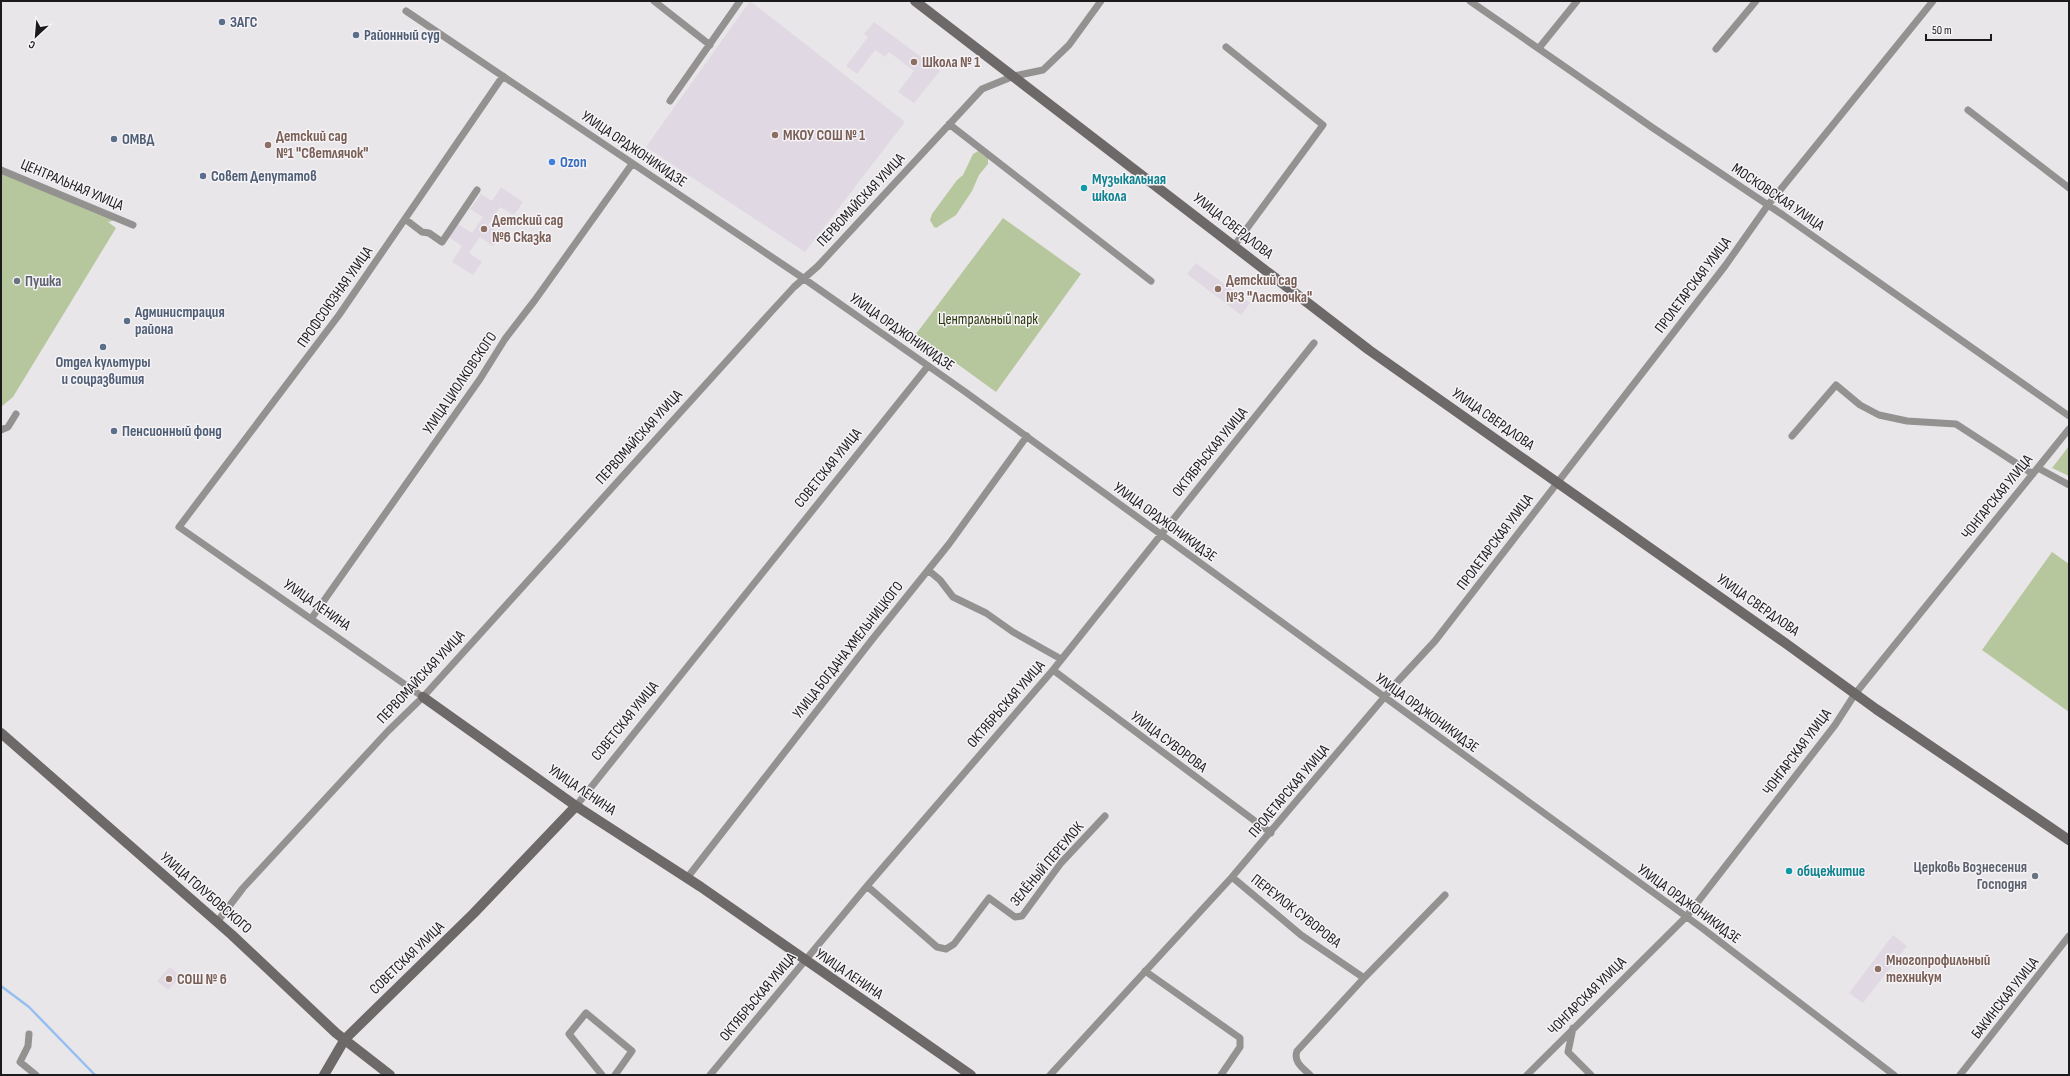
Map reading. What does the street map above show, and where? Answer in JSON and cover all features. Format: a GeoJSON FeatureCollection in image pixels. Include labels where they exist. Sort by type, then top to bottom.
{"type":"FeatureCollection","features":[{"type":"Feature","properties":{"kind":"street"},"geometry":{"type":"LineString","coordinates":[[654,1],[710,44]]}},
{"type":"Feature","properties":{"kind":"street"},"geometry":{"type":"LineString","coordinates":[[670,101],[740,1]]}},
{"type":"Feature","properties":{"kind":"street","name":"УЛИЦА СВЕРДЛОВА"},"geometry":{"type":"LineString","coordinates":[[915,1],[1364,347],[1788,644],[1855,694],[2069,840]]}},
{"type":"Feature","properties":{"kind":"street","name":"ПЕРВОМАЙСКАЯ УЛИЦА"},"geometry":{"type":"LineString","coordinates":[[217,922],[242,888],[388,731],[423,697],[713,375],[803,278],[818,266],[982,89],[1014,76],[1042,70],[1069,45],[1101,1]]}},
{"type":"Feature","properties":{"kind":"street","name":"МОСКОВСКАЯ УЛИЦА"},"geometry":{"type":"LineString","coordinates":[[1470,1],[1540,48],[1653,128],[1768,205],[2069,416]]}},
{"type":"Feature","properties":{"kind":"street"},"geometry":{"type":"LineString","coordinates":[[1540,48],[1577,1]]}},
{"type":"Feature","properties":{"kind":"street"},"geometry":{"type":"LineString","coordinates":[[1716,49],[1756,1]]}},
{"type":"Feature","properties":{"kind":"street","name":"ПРОЛЕТАРСКАЯ УЛИЦА"},"geometry":{"type":"LineString","coordinates":[[1050,1075],[1232,877],[1271,833],[1384,698],[1435,641],[1471,596],[1556,482],[1725,266],[1768,205],[1932,1]]}},
{"type":"Feature","properties":{"kind":"street","name":"УЛИЦА ОРДЖОНИКИДЗЕ"},"geometry":{"type":"LineString","coordinates":[[406,11],[803,278],[1027,436],[1161,536],[1686,917],[1894,1075]]}},
{"type":"Feature","properties":{"kind":"street"},"geometry":{"type":"LineString","coordinates":[[1226,47],[1323,125],[1234,246]]}},
{"type":"Feature","properties":{"kind":"street","name":"ПРОФСОЮЗНАЯ УЛИЦА"},"geometry":{"type":"LineString","coordinates":[[179,527],[339,316],[503,76]]}},
{"type":"Feature","properties":{"kind":"street"},"geometry":{"type":"LineString","coordinates":[[1968,110],[2069,188]]}},
{"type":"Feature","properties":{"kind":"street"},"geometry":{"type":"LineString","coordinates":[[949,124],[1151,281]]}},
{"type":"Feature","properties":{"kind":"street","name":"УЛИЦА ЦИОЛКОВСКОГО"},"geometry":{"type":"LineString","coordinates":[[311,619],[480,379],[505,339],[632,164]]}},
{"type":"Feature","properties":{"kind":"street","name":"ЦЕНТРАЛЬНАЯ УЛИЦА"},"geometry":{"type":"LineString","coordinates":[[1,170],[133,225]]}},
{"type":"Feature","properties":{"kind":"street"},"geometry":{"type":"LineString","coordinates":[[405,219],[422,232],[429,233],[442,242],[477,190]]}},
{"type":"Feature","properties":{"kind":"street","name":"ОКТЯБРЬСКАЯ УЛИЦА"},"geometry":{"type":"LineString","coordinates":[[710,1075],[867,886],[1053,670],[1161,536],[1185,502],[1236,442],[1314,343]]}},
{"type":"Feature","properties":{"kind":"street","name":"СОВЕТСКАЯ УЛИЦА"},"geometry":{"type":"LineString","coordinates":[[324,1075],[345,1039],[474,913],[576,806],[928,366]]}},
{"type":"Feature","properties":{"kind":"street"},"geometry":{"type":"LineString","coordinates":[[1792,436],[1836,385],[1860,405],[1879,415],[1907,421],[1956,424],[2035,471],[2069,485]]}},
{"type":"Feature","properties":{"kind":"street"},"geometry":{"type":"LineString","coordinates":[[1,430],[8,427],[16,414]]}},
{"type":"Feature","properties":{"kind":"street","name":"ЧОНГАРСКАЯ УЛИЦА"},"geometry":{"type":"LineString","coordinates":[[1527,1075],[1686,917],[1835,725],[1855,694],[2069,429]]}},
{"type":"Feature","properties":{"kind":"street","name":"УЛИЦА БОГДАНА ХМЕЛЬНИЦКОГО"},"geometry":{"type":"LineString","coordinates":[[687,878],[790,744],[949,544],[1027,436]]}},
{"type":"Feature","properties":{"kind":"street","name":"УЛИЦА ЛЕНИНА"},"geometry":{"type":"LineString","coordinates":[[179,527],[423,697],[576,806],[687,878],[804,961],[970,1075]]}},
{"type":"Feature","properties":{"kind":"street"},"geometry":{"type":"LineString","coordinates":[[928,570],[940,580],[953,597],[991,616],[1013,632],[1061,659]]}},
{"type":"Feature","properties":{"kind":"street","name":"УЛИЦА СУВОРОВА"},"geometry":{"type":"LineString","coordinates":[[1053,670],[1271,833]]}},
{"type":"Feature","properties":{"kind":"street","name":"УЛИЦА ГОЛУБОВСКОГО"},"geometry":{"type":"LineString","coordinates":[[1,734],[217,922],[336,1033],[390,1075]]}},
{"type":"Feature","properties":{"kind":"street","name":"ЗЕЛЁНЫЙ ПЕРЕУЛОК"},"geometry":{"type":"LineString","coordinates":[[867,886],[937,947],[946,949],[954,944],[989,898],[1015,917],[1022,916],[1061,863],[1104,816]]}},
{"type":"Feature","properties":{"kind":"street","name":"ПЕРЕУЛОК СУВОРОВА"},"geometry":{"type":"LineString","coordinates":[[1232,877],[1301,936],[1364,978]]}},
{"type":"Feature","properties":{"kind":"street"},"geometry":{"type":"LineString","coordinates":[[1310,1075],[1295,1058],[1297,1051],[1364,978],[1445,895]]}},
{"type":"Feature","properties":{"kind":"street","name":"БАКИНСКАЯ УЛИЦА"},"geometry":{"type":"LineString","coordinates":[[1960,1075],[2069,936]]}},
{"type":"Feature","properties":{"kind":"street"},"geometry":{"type":"LineString","coordinates":[[1145,971],[1240,1038],[1240,1047],[1221,1075]]}},
{"type":"Feature","properties":{"kind":"street"},"geometry":{"type":"LineString","coordinates":[[602,1075],[569,1034],[586,1013],[632,1051],[615,1075]]}},
{"type":"Feature","properties":{"kind":"street"},"geometry":{"type":"LineString","coordinates":[[1573,1028],[1568,1052],[1591,1075]]}},
{"type":"Feature","properties":{"kind":"street"},"geometry":{"type":"LineString","coordinates":[[29,1034],[28,1046],[20,1062],[36,1075]]}},
{"type":"Feature","properties":{"kind":"shaded area","name":"МКОУ СОШ № 1"},"geometry":{"type":"Polygon","coordinates":[[[750,1],[905,122],[805,252],[646,147],[750,1]]]}},
{"type":"Feature","properties":{"kind":"shaded area","name":"Школа № 1"},"geometry":{"type":"Polygon","coordinates":[[[874,22],[940,71],[914,103],[898,92],[914,71],[889,52],[885,57],[875,50],[857,74],[846,66],[868,37],[864,34],[874,22]]]}},
{"type":"Feature","properties":{"kind":"shaded area","name":"Детский сад №6 Сказка"},"geometry":{"type":"Polygon","coordinates":[[[501,187],[523,202],[514,215],[500,207],[488,225],[501,234],[493,246],[480,237],[469,253],[482,262],[473,275],[452,262],[462,246],[449,237],[458,224],[472,233],[483,217],[470,209],[481,194],[492,201],[501,187]]]}},
{"type":"Feature","properties":{"kind":"shaded area","name":"Детский сад №3 \"Ласточка\""},"geometry":{"type":"Polygon","coordinates":[[[1196,263],[1250,303],[1241,315],[1187,274],[1196,263]]]}},
{"type":"Feature","properties":{"kind":"shaded area","name":"Многопрофильный техникум"},"geometry":{"type":"Polygon","coordinates":[[[1893,935],[1907,946],[1863,1003],[1849,993],[1893,935]]]}},
{"type":"Feature","properties":{"kind":"shaded area","name":"СОШ № 6"},"geometry":{"type":"Polygon","coordinates":[[[170,967],[181,976],[168,990],[157,981],[170,967]]]}},
{"type":"Feature","properties":{"kind":"green space"},"geometry":{"type":"Polygon","coordinates":[[[978,151],[988,158],[988,164],[979,175],[972,191],[956,215],[936,228],[934,227],[930,220],[932,214],[957,180],[963,175],[973,154],[978,151]]]}},
{"type":"Feature","properties":{"kind":"green space"},"geometry":{"type":"Polygon","coordinates":[[[1,172],[117,220],[108,222],[116,228],[13,397],[1,407],[1,172]]]}},
{"type":"Feature","properties":{"kind":"green space","name":"Центральный парк"},"geometry":{"type":"Polygon","coordinates":[[[1003,218],[1081,274],[996,392],[916,334],[1003,218]]]}},
{"type":"Feature","properties":{"kind":"green space"},"geometry":{"type":"Polygon","coordinates":[[[2069,446],[2069,476],[2052,468],[2069,446]]]}},
{"type":"Feature","properties":{"kind":"green space"},"geometry":{"type":"Polygon","coordinates":[[[2052,552],[2069,564],[2069,712],[1982,650],[2052,552]]]}},
{"type":"Feature","properties":{"kind":"waterway"},"geometry":{"type":"LineString","coordinates":[[1,986],[29,1007],[95,1075]]}},
{"type":"Feature","properties":{"kind":"place","name":"ЗАГС"},"geometry":{"type":"Point","coordinates":[222,22]}},
{"type":"Feature","properties":{"kind":"place","name":"Районный суд"},"geometry":{"type":"Point","coordinates":[356,35]}},
{"type":"Feature","properties":{"kind":"place","name":"Школа № 1"},"geometry":{"type":"Point","coordinates":[914,62]}},
{"type":"Feature","properties":{"kind":"place","name":"МКОУ СОШ № 1"},"geometry":{"type":"Point","coordinates":[775,135]}},
{"type":"Feature","properties":{"kind":"place","name":"ОМВД"},"geometry":{"type":"Point","coordinates":[114,139]}},
{"type":"Feature","properties":{"kind":"place","name":"Детский сад №1 \"Светлячок\""},"geometry":{"type":"Point","coordinates":[268,145]}},
{"type":"Feature","properties":{"kind":"place","name":"Ozon"},"geometry":{"type":"Point","coordinates":[552,162]}},
{"type":"Feature","properties":{"kind":"place","name":"Совет Депутатов"},"geometry":{"type":"Point","coordinates":[203,176]}},
{"type":"Feature","properties":{"kind":"place","name":"Музыкальная школа"},"geometry":{"type":"Point","coordinates":[1084,188]}},
{"type":"Feature","properties":{"kind":"place","name":"Детский сад №6 Сказка"},"geometry":{"type":"Point","coordinates":[484,229]}},
{"type":"Feature","properties":{"kind":"place","name":"Пушка"},"geometry":{"type":"Point","coordinates":[17,281]}},
{"type":"Feature","properties":{"kind":"place","name":"Детский сад №3 \"Ласточка\""},"geometry":{"type":"Point","coordinates":[1218,289]}},
{"type":"Feature","properties":{"kind":"place","name":"Администрация района"},"geometry":{"type":"Point","coordinates":[127,321]}},
{"type":"Feature","properties":{"kind":"place","name":"Отдел культуры и соцразвития"},"geometry":{"type":"Point","coordinates":[103,347]}},
{"type":"Feature","properties":{"kind":"place","name":"Пенсионный фонд"},"geometry":{"type":"Point","coordinates":[114,431]}},
{"type":"Feature","properties":{"kind":"place","name":"общежитие"},"geometry":{"type":"Point","coordinates":[1789,871]}},
{"type":"Feature","properties":{"kind":"place","name":"Церковь Вознесения Господня"},"geometry":{"type":"Point","coordinates":[2035,876]}},
{"type":"Feature","properties":{"kind":"place","name":"Многопрофильный техникум"},"geometry":{"type":"Point","coordinates":[1878,969]}},
{"type":"Feature","properties":{"kind":"place","name":"СОШ № 6"},"geometry":{"type":"Point","coordinates":[169,979]}}]}
